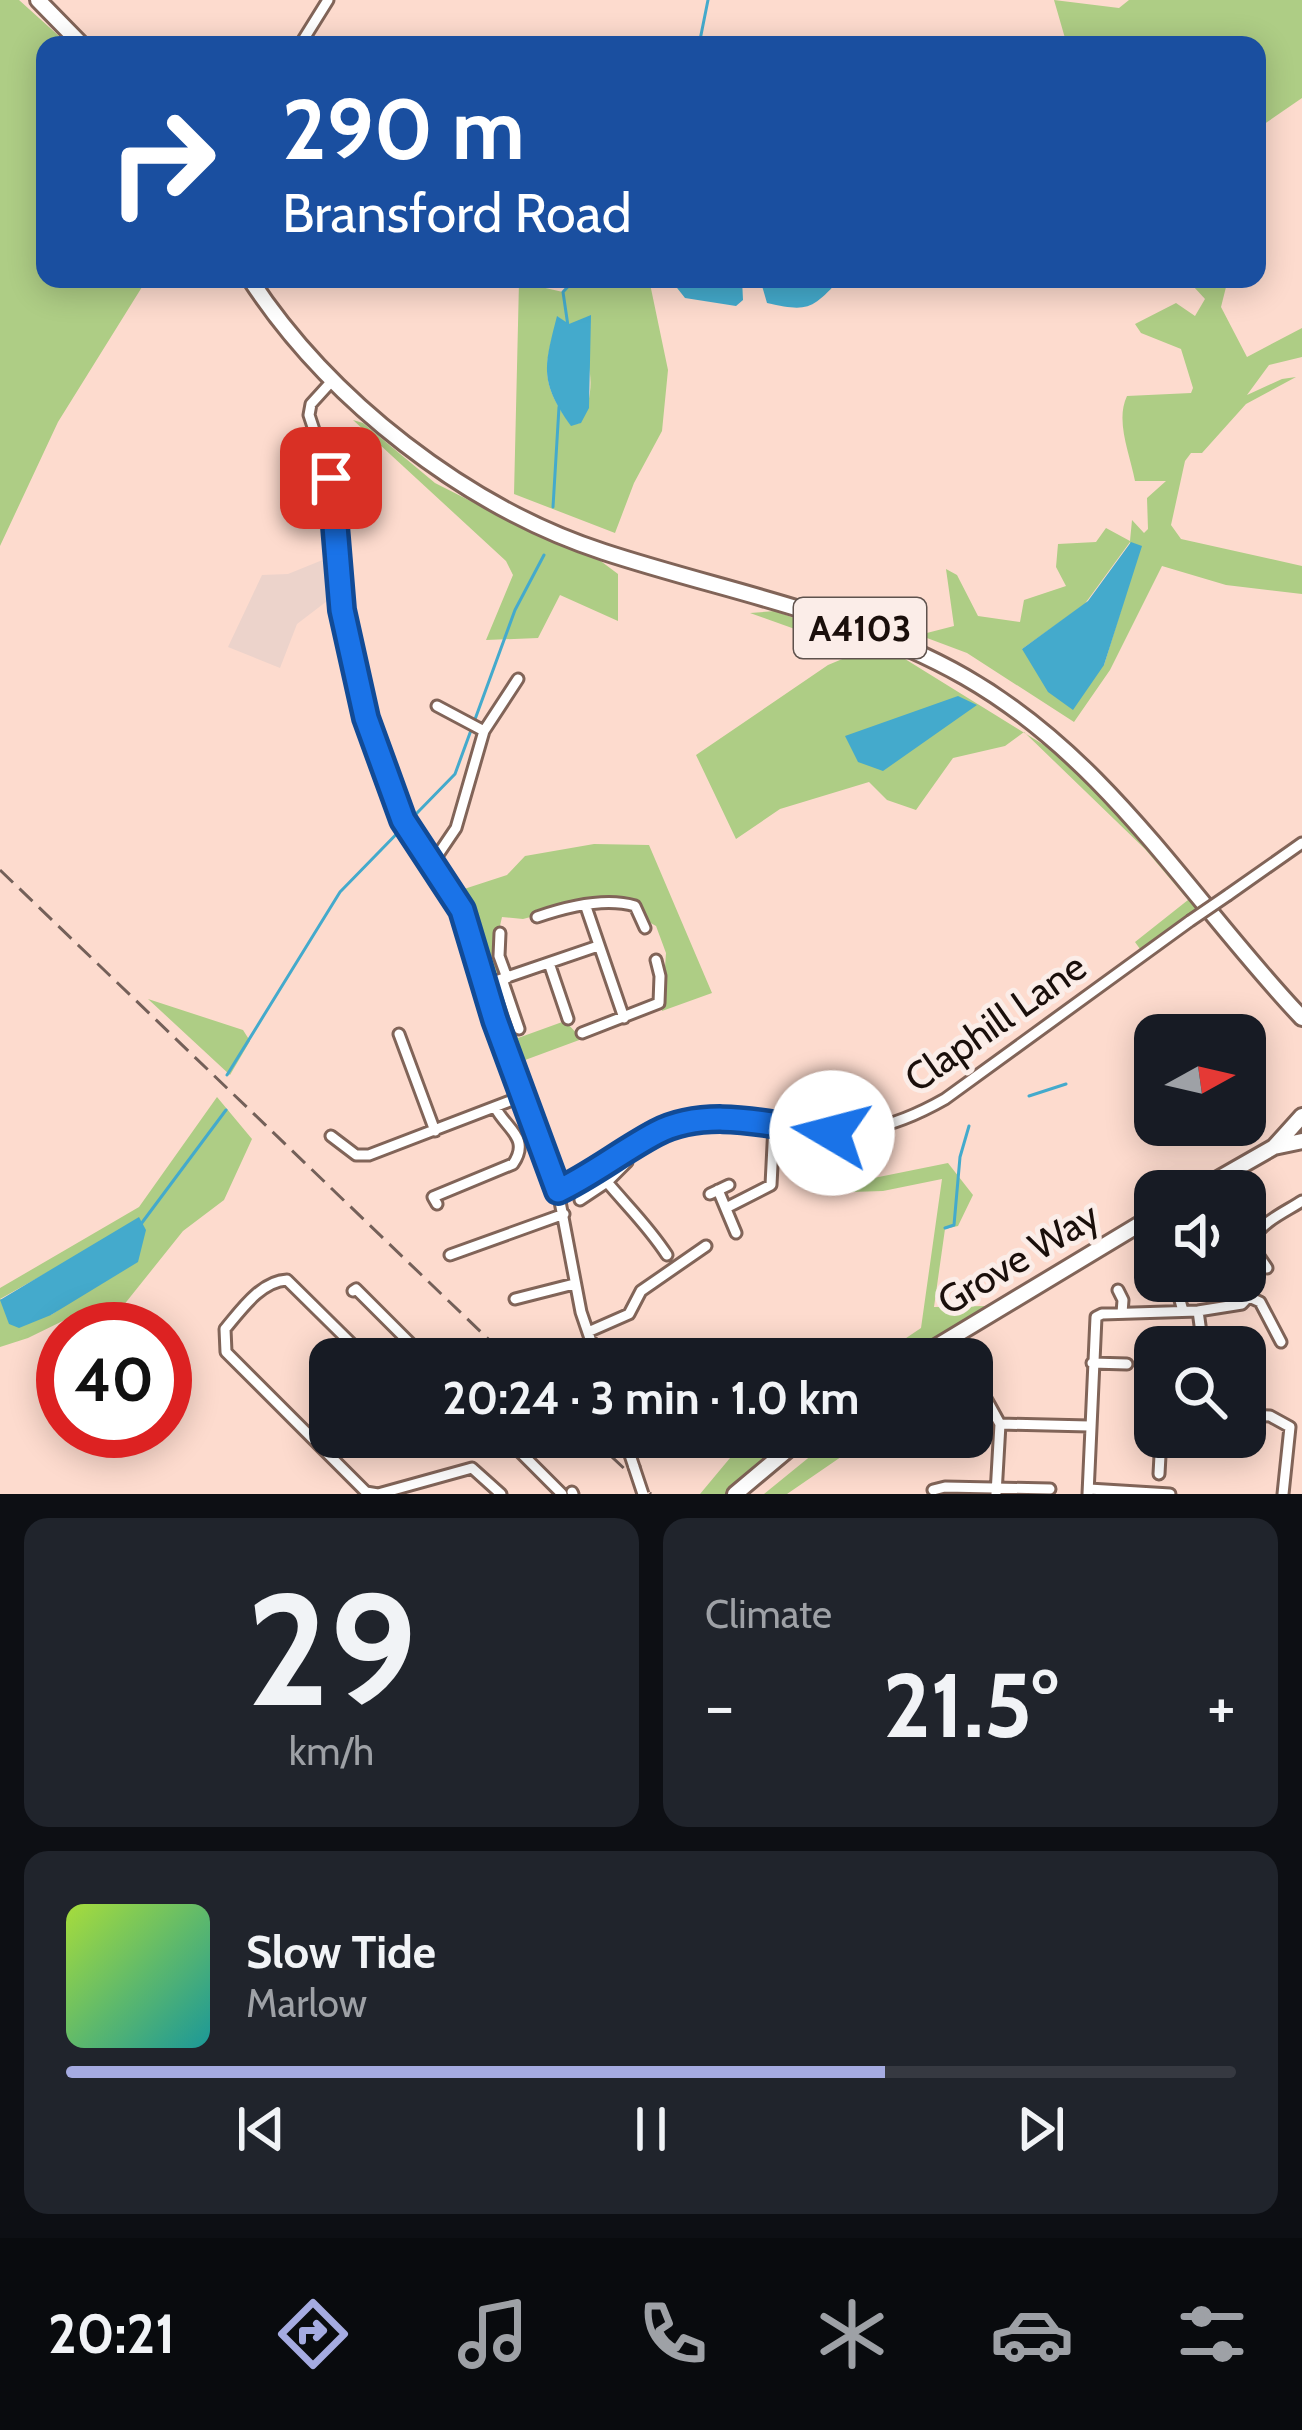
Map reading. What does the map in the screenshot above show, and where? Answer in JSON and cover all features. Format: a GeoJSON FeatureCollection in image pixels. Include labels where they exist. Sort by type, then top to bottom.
{"type":"FeatureCollection","features":[{"type":"Feature","properties":{"kind":"highway"},"geometry":{"type":"LineString","coordinates":[[38,0],[73,36]]}},
{"type":"Feature","properties":{"kind":"highway","name":"A4103"},"geometry":{"type":"LineString","coordinates":[[256,288],[331,382],[424,456],[554,532],[600,551],[854,625],[939,662],[995,695],[1061,745],[1106,787],[1300,1019]]}},
{"type":"Feature","properties":{"kind":"highway"},"geometry":{"type":"LineString","coordinates":[[1274,1147],[1302,1116]]}},
{"type":"Feature","properties":{"kind":"highway"},"geometry":{"type":"LineString","coordinates":[[1234,1170],[1274,1147],[1302,1141]]}},
{"type":"Feature","properties":{"kind":"highway","name":"Grove Way"},"geometry":{"type":"LineString","coordinates":[[951,1338],[1134,1228]]}},
{"type":"Feature","properties":{"kind":"highway"},"geometry":{"type":"LineString","coordinates":[[735,1494],[778,1458]]}},
{"type":"Feature","properties":{"kind":"street"},"geometry":{"type":"LineString","coordinates":[[306,36],[328,0]]}},
{"type":"Feature","properties":{"kind":"street"},"geometry":{"type":"LineString","coordinates":[[331,382],[311,404],[309,415],[334,490],[336,558],[350,655],[394,798],[411,834],[457,898],[558,1191],[574,1284],[589,1338]]}},
{"type":"Feature","properties":{"kind":"street"},"geometry":{"type":"LineString","coordinates":[[433,862],[456,828],[484,731],[518,679]]}},
{"type":"Feature","properties":{"kind":"street"},"geometry":{"type":"LineString","coordinates":[[437,706],[484,731]]}},
{"type":"Feature","properties":{"kind":"street","name":"Claphill Lane"},"geometry":{"type":"LineString","coordinates":[[558,1191],[660,1130],[695,1122],[730,1119],[849,1133],[897,1124],[945,1099],[1302,843]]}},
{"type":"Feature","properties":{"kind":"street"},"geometry":{"type":"LineString","coordinates":[[537,917],[603,903],[635,906],[645,928]]}},
{"type":"Feature","properties":{"kind":"street"},"geometry":{"type":"LineString","coordinates":[[586,907],[624,1018]]}},
{"type":"Feature","properties":{"kind":"street"},"geometry":{"type":"LineString","coordinates":[[500,933],[499,956],[518,1029]]}},
{"type":"Feature","properties":{"kind":"street"},"geometry":{"type":"LineString","coordinates":[[484,985],[598,946]]}},
{"type":"Feature","properties":{"kind":"street"},"geometry":{"type":"LineString","coordinates":[[582,1034],[659,1003],[656,960]]}},
{"type":"Feature","properties":{"kind":"street"},"geometry":{"type":"LineString","coordinates":[[549,963],[568,1018]]}},
{"type":"Feature","properties":{"kind":"street"},"geometry":{"type":"LineString","coordinates":[[399,1034],[435,1131]]}},
{"type":"Feature","properties":{"kind":"street"},"geometry":{"type":"LineString","coordinates":[[332,1136],[356,1155],[369,1155],[523,1096]]}},
{"type":"Feature","properties":{"kind":"street"},"geometry":{"type":"LineString","coordinates":[[437,1204],[433,1197],[513,1164],[520,1155],[519,1137],[495,1106]]}},
{"type":"Feature","properties":{"kind":"street"},"geometry":{"type":"LineString","coordinates":[[726,1208],[771,1185],[774,1125]]}},
{"type":"Feature","properties":{"kind":"street"},"geometry":{"type":"LineString","coordinates":[[802,1161],[814,1156],[827,1132]]}},
{"type":"Feature","properties":{"kind":"street"},"geometry":{"type":"LineString","coordinates":[[580,1200],[627,1162],[625,1152]]}},
{"type":"Feature","properties":{"kind":"street"},"geometry":{"type":"LineString","coordinates":[[607,1182],[627,1210],[643,1220],[667,1255]]}},
{"type":"Feature","properties":{"kind":"street"},"geometry":{"type":"LineString","coordinates":[[719,1190],[736,1233]]}},
{"type":"Feature","properties":{"kind":"street"},"geometry":{"type":"LineString","coordinates":[[1266,1227],[1302,1201]]}},
{"type":"Feature","properties":{"kind":"street"},"geometry":{"type":"LineString","coordinates":[[450,1255],[564,1214]]}},
{"type":"Feature","properties":{"kind":"street"},"geometry":{"type":"LineString","coordinates":[[587,1332],[629,1314],[640,1291],[706,1246]]}},
{"type":"Feature","properties":{"kind":"street"},"geometry":{"type":"LineString","coordinates":[[309,1436],[226,1352],[225,1329],[246,1303],[276,1281],[287,1280],[346,1338]]}},
{"type":"Feature","properties":{"kind":"street"},"geometry":{"type":"LineString","coordinates":[[514,1299],[574,1284]]}},
{"type":"Feature","properties":{"kind":"street"},"geometry":{"type":"LineString","coordinates":[[1118,1290],[1122,1313]]}},
{"type":"Feature","properties":{"kind":"street"},"geometry":{"type":"LineString","coordinates":[[353,1291],[405,1338]]}},
{"type":"Feature","properties":{"kind":"street"},"geometry":{"type":"LineString","coordinates":[[1179,1302],[1183,1311]]}},
{"type":"Feature","properties":{"kind":"street"},"geometry":{"type":"LineString","coordinates":[[1170,1494],[1088,1492],[1096,1317],[1198,1311],[1242,1302]]}},
{"type":"Feature","properties":{"kind":"street"},"geometry":{"type":"LineString","coordinates":[[1259,1302],[1281,1342]]}},
{"type":"Feature","properties":{"kind":"street"},"geometry":{"type":"LineString","coordinates":[[1198,1311],[1200,1326]]}},
{"type":"Feature","properties":{"kind":"street"},"geometry":{"type":"LineString","coordinates":[[1092,1363],[1127,1364]]}},
{"type":"Feature","properties":{"kind":"street"},"geometry":{"type":"LineString","coordinates":[[993,1414],[1000,1424],[996,1490]]}},
{"type":"Feature","properties":{"kind":"street"},"geometry":{"type":"LineString","coordinates":[[1266,1416],[1290,1427],[1283,1494]]}},
{"type":"Feature","properties":{"kind":"street"},"geometry":{"type":"LineString","coordinates":[[1000,1424],[1090,1426]]}},
{"type":"Feature","properties":{"kind":"street"},"geometry":{"type":"LineString","coordinates":[[331,1458],[366,1492],[378,1494],[472,1468],[501,1494]]}},
{"type":"Feature","properties":{"kind":"street"},"geometry":{"type":"LineString","coordinates":[[529,1458],[569,1493]]}},
{"type":"Feature","properties":{"kind":"street"},"geometry":{"type":"LineString","coordinates":[[631,1458],[643,1494]]}},
{"type":"Feature","properties":{"kind":"street"},"geometry":{"type":"LineString","coordinates":[[1160,1458],[1160,1474]]}},
{"type":"Feature","properties":{"kind":"street"},"geometry":{"type":"LineString","coordinates":[[932,1488],[1051,1489]]}},
{"type":"Feature","properties":{"kind":"shaded area"},"geometry":{"type":"Polygon","coordinates":[[[325,559],[331,598],[297,624],[280,668],[228,647],[262,575],[288,574],[325,559]]]}},
{"type":"Feature","properties":{"kind":"green space"},"geometry":{"type":"Polygon","coordinates":[[[0,0],[19,0],[59,36],[36,36],[36,288],[141,288],[58,422],[0,546],[0,0]]]}},
{"type":"Feature","properties":{"kind":"green space"},"geometry":{"type":"Polygon","coordinates":[[[1054,0],[1119,8],[1129,0],[1302,0],[1302,98],[1266,123],[1266,36],[1064,36],[1054,0]]]}},
{"type":"Feature","properties":{"kind":"green space"},"geometry":{"type":"Polygon","coordinates":[[[519,288],[563,292],[565,288],[651,288],[668,370],[662,431],[634,483],[615,533],[514,494],[519,288]],[[558,317],[547,373],[554,397],[571,425],[580,423],[590,395],[589,366],[578,338],[558,317]]]}},
{"type":"Feature","properties":{"kind":"green space"},"geometry":{"type":"Polygon","coordinates":[[[1195,288],[1226,288],[1221,307],[1247,357],[1302,328],[1302,357],[1269,365],[1247,395],[1296,377],[1246,404],[1202,453],[1191,453],[1185,461],[1171,525],[1181,539],[1302,566],[1302,594],[1226,585],[1162,566],[1110,670],[1074,722],[967,653],[919,635],[954,626],[946,569],[957,575],[978,616],[1020,622],[1024,600],[1066,586],[1056,567],[1058,544],[1096,542],[1106,528],[1130,541],[1132,520],[1144,533],[1148,529],[1147,498],[1166,481],[1135,481],[1123,427],[1127,396],[1191,393],[1193,388],[1181,349],[1141,333],[1135,324],[1176,303],[1195,316],[1205,299],[1195,288]],[[1130,542],[1084,605],[1022,649],[1104,665],[1129,584],[1130,542]]]}},
{"type":"Feature","properties":{"kind":"green space"},"geometry":{"type":"Polygon","coordinates":[[[353,420],[363,423],[435,483],[598,559],[618,574],[618,621],[560,595],[538,638],[486,640],[513,575],[506,561],[353,420]]]}},
{"type":"Feature","properties":{"kind":"green space"},"geometry":{"type":"Polygon","coordinates":[[[775,611],[905,659],[1024,732],[1005,746],[953,758],[916,810],[887,800],[869,782],[780,809],[736,839],[696,755],[828,665],[859,652],[750,613],[775,611]]]}},
{"type":"Feature","properties":{"kind":"green space"},"geometry":{"type":"Polygon","coordinates":[[[1026,734],[1052,750],[1146,841],[1200,907],[1140,949],[1135,942],[1188,900],[1145,849],[1026,734]]]}},
{"type":"Feature","properties":{"kind":"green space"},"geometry":{"type":"Polygon","coordinates":[[[594,844],[649,845],[712,993],[662,1011],[666,953],[656,926],[647,921],[638,902],[600,899],[523,919],[502,917],[494,952],[518,1038],[565,1021],[582,1039],[517,1063],[461,890],[507,875],[525,856],[594,844]]]}},
{"type":"Feature","properties":{"kind":"green space"},"geometry":{"type":"Polygon","coordinates":[[[148,999],[243,1030],[250,1041],[230,1075],[148,999]]]}},
{"type":"Feature","properties":{"kind":"green space"},"geometry":{"type":"Polygon","coordinates":[[[217,1097],[252,1139],[224,1200],[183,1231],[126,1302],[70,1302],[90,1289],[123,1230],[0,1299],[0,1288],[139,1207],[217,1097]]]}},
{"type":"Feature","properties":{"kind":"green space"},"geometry":{"type":"Polygon","coordinates":[[[948,1163],[973,1195],[958,1226],[945,1229],[934,1307],[987,1306],[939,1338],[906,1338],[921,1328],[942,1179],[883,1191],[850,1192],[844,1184],[948,1163]]]}},
{"type":"Feature","properties":{"kind":"green space"},"geometry":{"type":"Polygon","coordinates":[[[0,1299],[36,1310],[36,1334],[0,1347],[0,1299]]]}},
{"type":"Feature","properties":{"kind":"green space"},"geometry":{"type":"Polygon","coordinates":[[[730,1458],[769,1458],[725,1494],[700,1494],[730,1458]]]}},
{"type":"Feature","properties":{"kind":"green space"},"geometry":{"type":"Polygon","coordinates":[[[808,1458],[839,1458],[787,1494],[764,1494],[808,1458]]]}},
{"type":"Feature","properties":{"kind":"water"},"geometry":{"type":"Polygon","coordinates":[[[677,288],[742,288],[743,300],[736,306],[685,298],[677,288]]]}},
{"type":"Feature","properties":{"kind":"water"},"geometry":{"type":"Polygon","coordinates":[[[763,288],[831,288],[815,303],[800,308],[767,303],[763,288]]]}},
{"type":"Feature","properties":{"kind":"water"},"geometry":{"type":"Polygon","coordinates":[[[591,315],[589,408],[581,423],[571,426],[549,385],[549,348],[557,316],[569,324],[591,315]]]}},
{"type":"Feature","properties":{"kind":"water"},"geometry":{"type":"Polygon","coordinates":[[[1131,542],[1142,546],[1104,665],[1073,710],[1048,692],[1022,649],[1088,601],[1131,542]]]}},
{"type":"Feature","properties":{"kind":"water"},"geometry":{"type":"Polygon","coordinates":[[[958,696],[977,705],[883,771],[858,762],[845,736],[958,696]]]}},
{"type":"Feature","properties":{"kind":"water"},"geometry":{"type":"Polygon","coordinates":[[[139,1217],[146,1230],[138,1262],[72,1302],[36,1302],[36,1321],[19,1328],[9,1324],[0,1300],[139,1217]]]}},
{"type":"Feature","properties":{"kind":"waterway"},"geometry":{"type":"LineString","coordinates":[[701,36],[708,0]]}},
{"type":"Feature","properties":{"kind":"waterway"},"geometry":{"type":"LineString","coordinates":[[567,288],[563,292],[568,326]]}},
{"type":"Feature","properties":{"kind":"waterway"},"geometry":{"type":"LineString","coordinates":[[553,507],[559,407]]}},
{"type":"Feature","properties":{"kind":"waterway"},"geometry":{"type":"LineString","coordinates":[[227,1075],[340,892],[455,774],[515,610],[544,555]]}},
{"type":"Feature","properties":{"kind":"waterway"},"geometry":{"type":"LineString","coordinates":[[1029,1096],[1066,1084]]}},
{"type":"Feature","properties":{"kind":"waterway"},"geometry":{"type":"LineString","coordinates":[[141,1224],[226,1110]]}},
{"type":"Feature","properties":{"kind":"waterway"},"geometry":{"type":"LineString","coordinates":[[945,1228],[954,1225],[960,1157],[969,1126]]}},
{"type":"Feature","properties":{"kind":"railway"},"geometry":{"type":"LineString","coordinates":[[0,870],[487,1338]]}},
{"type":"Feature","properties":{"kind":"railway"},"geometry":{"type":"LineString","coordinates":[[613,1458],[651,1494]]}},
{"type":"Feature","properties":{"kind":"route"},"geometry":{"type":"LineString","coordinates":[[331,478],[342,610],[366,718],[403,820],[462,910],[495,1020],[558,1191],[660,1130],[695,1122],[730,1119],[832,1133]]}}]}
